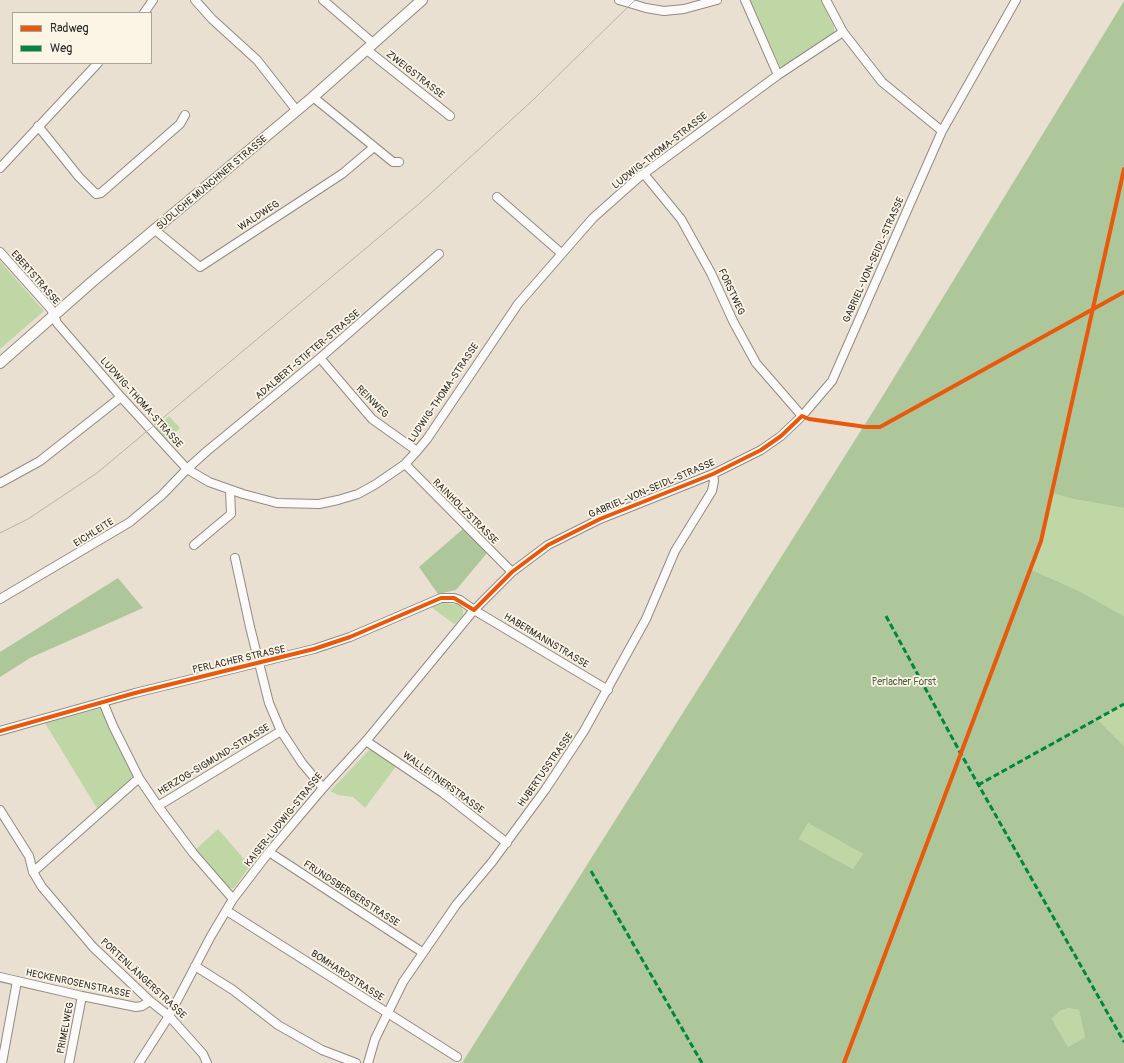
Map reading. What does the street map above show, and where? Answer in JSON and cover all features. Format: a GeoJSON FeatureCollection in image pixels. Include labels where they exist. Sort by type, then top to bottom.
{"type":"FeatureCollection","features":[{"type":"Feature","properties":{"kind":"main road","name":"SÜDLICHE MÜNCHNER STRASSE"},"geometry":{"type":"LineString","coordinates":[[0,363],[54,317],[93,281],[297,111],[422,0]]}},
{"type":"Feature","properties":{"kind":"street"},"geometry":{"type":"LineString","coordinates":[[145,12],[153,0]]}},
{"type":"Feature","properties":{"kind":"street"},"geometry":{"type":"LineString","coordinates":[[195,0],[208,16],[257,60],[297,111]]}},
{"type":"Feature","properties":{"kind":"street","name":"ZWEIGSTRASSE"},"geometry":{"type":"LineString","coordinates":[[324,0],[370,47],[450,116]]}},
{"type":"Feature","properties":{"kind":"street"},"geometry":{"type":"LineString","coordinates":[[619,0],[640,7],[664,11],[684,9],[718,0]]}},
{"type":"Feature","properties":{"kind":"street"},"geometry":{"type":"LineString","coordinates":[[745,0],[778,74]]}},
{"type":"Feature","properties":{"kind":"street"},"geometry":{"type":"LineString","coordinates":[[826,0],[843,32],[882,82],[942,131]]}},
{"type":"Feature","properties":{"kind":"street","name":"GABRIEL-VON-SEIDL-STRASSE"},"geometry":{"type":"LineString","coordinates":[[474,610],[512,572],[548,545],[600,519],[713,474],[761,450],[781,436],[802,416],[832,381],[942,131],[1016,0]]}},
{"type":"Feature","properties":{"kind":"street","name":"LUDWIG-THOMA-STRASSE"},"geometry":{"type":"LineString","coordinates":[[54,317],[57,323],[120,397],[187,469],[209,482],[230,490],[277,503],[319,504],[358,494],[376,484],[405,464],[417,452],[518,304],[593,218],[644,174],[778,74],[843,32]]}},
{"type":"Feature","properties":{"kind":"street"},"geometry":{"type":"LineString","coordinates":[[0,168],[97,64]]}},
{"type":"Feature","properties":{"kind":"street"},"geometry":{"type":"LineString","coordinates":[[313,97],[393,162],[399,162]]}},
{"type":"Feature","properties":{"kind":"street"},"geometry":{"type":"LineString","coordinates":[[38,126],[79,178],[96,194],[101,193],[180,124],[185,115]]}},
{"type":"Feature","properties":{"kind":"street","name":"WALDWEG"},"geometry":{"type":"LineString","coordinates":[[155,230],[200,267],[342,174],[374,147]]}},
{"type":"Feature","properties":{"kind":"street","name":"FORSTWEG"},"geometry":{"type":"LineString","coordinates":[[644,174],[680,219],[711,274],[733,321],[756,363],[802,416]]}},
{"type":"Feature","properties":{"kind":"street"},"geometry":{"type":"LineString","coordinates":[[497,197],[561,253]]}},
{"type":"Feature","properties":{"kind":"street","name":"EBERTSTRASSE"},"geometry":{"type":"LineString","coordinates":[[0,252],[49,308],[54,317]]}},
{"type":"Feature","properties":{"kind":"street","name":"ADALBERT-STIFTER-STRASSE"},"geometry":{"type":"LineString","coordinates":[[187,469],[320,358],[439,254]]}},
{"type":"Feature","properties":{"kind":"street","name":"REINWEG"},"geometry":{"type":"LineString","coordinates":[[320,358],[372,419],[417,452]]}},
{"type":"Feature","properties":{"kind":"street"},"geometry":{"type":"LineString","coordinates":[[0,483],[40,461],[120,397]]}},
{"type":"Feature","properties":{"kind":"street","name":"RAINHOLZSTRASSE"},"geometry":{"type":"LineString","coordinates":[[405,464],[512,572]]}},
{"type":"Feature","properties":{"kind":"street","name":"EICHLEITE"},"geometry":{"type":"LineString","coordinates":[[0,600],[130,522],[162,495],[187,469]]}},
{"type":"Feature","properties":{"kind":"street","name":"HUBERTUSSTRASSE"},"geometry":{"type":"LineString","coordinates":[[368,1063],[375,1039],[387,1013],[403,982],[422,952],[456,905],[507,843],[584,731],[646,619],[675,551],[712,491],[714,481],[713,474]]}},
{"type":"Feature","properties":{"kind":"street"},"geometry":{"type":"LineString","coordinates":[[194,545],[231,514],[230,490]]}},
{"type":"Feature","properties":{"kind":"street"},"geometry":{"type":"LineString","coordinates":[[235,558],[269,703],[281,732],[302,763],[322,788]]}},
{"type":"Feature","properties":{"kind":"street","name":"PERLACHER STRASSE"},"geometry":{"type":"LineString","coordinates":[[0,731],[103,702],[314,649],[350,637],[441,598],[454,598],[474,610]]}},
{"type":"Feature","properties":{"kind":"street","name":"HABERMANNSTRASSE"},"geometry":{"type":"LineString","coordinates":[[474,610],[608,690]]}},
{"type":"Feature","properties":{"kind":"street","name":"KAISER-LUDWIG-STRASSE"},"geometry":{"type":"LineString","coordinates":[[139,1063],[169,1016],[233,899],[322,788],[366,741],[474,610]]}},
{"type":"Feature","properties":{"kind":"street"},"geometry":{"type":"LineString","coordinates":[[103,702],[113,726],[139,778],[193,853],[233,899]]}},
{"type":"Feature","properties":{"kind":"street","name":"HERZOG-SIGMUND-STRASSE"},"geometry":{"type":"LineString","coordinates":[[158,806],[281,732]]}},
{"type":"Feature","properties":{"kind":"street","name":"WALLEITNERSTRASSE"},"geometry":{"type":"LineString","coordinates":[[366,741],[443,793],[507,843]]}},
{"type":"Feature","properties":{"kind":"street"},"geometry":{"type":"LineString","coordinates":[[33,872],[139,778]]}},
{"type":"Feature","properties":{"kind":"street","name":"PORTENLÄNGERSTRASSE"},"geometry":{"type":"LineString","coordinates":[[0,810],[29,856],[33,872],[42,887],[93,947],[169,1016],[203,1054],[207,1063]]}},
{"type":"Feature","properties":{"kind":"street","name":"FRUNDSBERGERSTRASSE"},"geometry":{"type":"LineString","coordinates":[[270,852],[422,952]]}},
{"type":"Feature","properties":{"kind":"street","name":"BOMHARDSTRASSE"},"geometry":{"type":"LineString","coordinates":[[227,911],[457,1057]]}},
{"type":"Feature","properties":{"kind":"street"},"geometry":{"type":"LineString","coordinates":[[195,966],[233,990],[278,1025],[322,1050],[356,1063]]}},
{"type":"Feature","properties":{"kind":"street","name":"HECKENROSENSTRASSE"},"geometry":{"type":"LineString","coordinates":[[0,977],[136,1007],[142,1006],[150,1000]]}},
{"type":"Feature","properties":{"kind":"street"},"geometry":{"type":"LineString","coordinates":[[2,1063],[17,981]]}},
{"type":"Feature","properties":{"kind":"street","name":"PRIMELWEG"},"geometry":{"type":"LineString","coordinates":[[69,1063],[82,996]]}},
{"type":"Feature","properties":{"kind":"green space"},"geometry":{"type":"Polygon","coordinates":[[[750,0],[821,0],[834,25],[834,33],[832,36],[785,66],[780,66],[750,0]]]}},
{"type":"Feature","properties":{"kind":"green space","name":"Perlacher Forst"},"geometry":{"type":"Polygon","coordinates":[[[1124,1],[1124,508],[1073,499],[1052,493],[1041,541],[1030,569],[1079,591],[1124,616],[1124,704],[1097,719],[1124,746],[1124,1063],[462,1063],[884,394],[1124,1]],[[808,823],[799,839],[853,869],[863,854],[808,823]],[[1068,1008],[1060,1011],[1052,1019],[1068,1047],[1085,1037],[1079,1010],[1068,1008]]]}},
{"type":"Feature","properties":{"kind":"green space"},"geometry":{"type":"Polygon","coordinates":[[[0,261],[44,311],[0,349],[0,261]]]}},
{"type":"Feature","properties":{"kind":"green space"},"geometry":{"type":"Polygon","coordinates":[[[169,416],[180,428],[167,440],[155,428],[169,416]]]}},
{"type":"Feature","properties":{"kind":"green space"},"geometry":{"type":"Polygon","coordinates":[[[1052,493],[1073,499],[1124,508],[1124,616],[1079,591],[1030,569],[1041,541],[1052,493]]]}},
{"type":"Feature","properties":{"kind":"green space"},"geometry":{"type":"Polygon","coordinates":[[[463,529],[487,553],[456,590],[438,594],[419,567],[463,529]]]}},
{"type":"Feature","properties":{"kind":"green space"},"geometry":{"type":"Polygon","coordinates":[[[118,578],[143,608],[30,658],[0,677],[0,652],[118,578]]]}},
{"type":"Feature","properties":{"kind":"green space"},"geometry":{"type":"Polygon","coordinates":[[[437,602],[460,605],[463,610],[463,615],[454,624],[431,607],[437,602]]]}},
{"type":"Feature","properties":{"kind":"green space"},"geometry":{"type":"Polygon","coordinates":[[[1124,704],[1124,746],[1097,719],[1124,704]]]}},
{"type":"Feature","properties":{"kind":"green space"},"geometry":{"type":"Polygon","coordinates":[[[101,708],[135,777],[98,810],[45,723],[101,708]]]}},
{"type":"Feature","properties":{"kind":"green space"},"geometry":{"type":"Polygon","coordinates":[[[371,748],[397,765],[365,808],[353,797],[338,795],[330,791],[371,748]]]}},
{"type":"Feature","properties":{"kind":"green space"},"geometry":{"type":"Polygon","coordinates":[[[808,823],[863,854],[853,869],[799,839],[808,823]]]}},
{"type":"Feature","properties":{"kind":"green space"},"geometry":{"type":"Polygon","coordinates":[[[218,829],[250,866],[234,888],[229,888],[195,850],[218,829]]]}},
{"type":"Feature","properties":{"kind":"green space"},"geometry":{"type":"Polygon","coordinates":[[[1068,1008],[1079,1010],[1085,1037],[1068,1047],[1052,1019],[1060,1011],[1068,1008]]]}},
{"type":"Feature","properties":{"kind":"tram line"},"geometry":{"type":"LineString","coordinates":[[0,533],[28,519],[97,473],[420,203],[533,100],[635,0]]}},
{"type":"Feature","properties":{"kind":"marked path"},"geometry":{"type":"LineString","coordinates":[[886,616],[961,754],[1124,1042]]}},
{"type":"Feature","properties":{"kind":"marked path"},"geometry":{"type":"LineString","coordinates":[[978,785],[1124,704]]}},
{"type":"Feature","properties":{"kind":"marked path"},"geometry":{"type":"LineString","coordinates":[[591,871],[702,1063]]}},
{"type":"Feature","properties":{"kind":"cycle path"},"geometry":{"type":"LineString","coordinates":[[844,1063],[1041,541],[1124,169]]}},
{"type":"Feature","properties":{"kind":"cycle path"},"geometry":{"type":"LineString","coordinates":[[0,731],[135,693],[314,649],[350,637],[441,598],[454,598],[474,610],[512,572],[548,545],[600,519],[713,474],[761,450],[781,436],[802,416],[809,419],[866,427],[880,427],[1124,292]]}}]}
